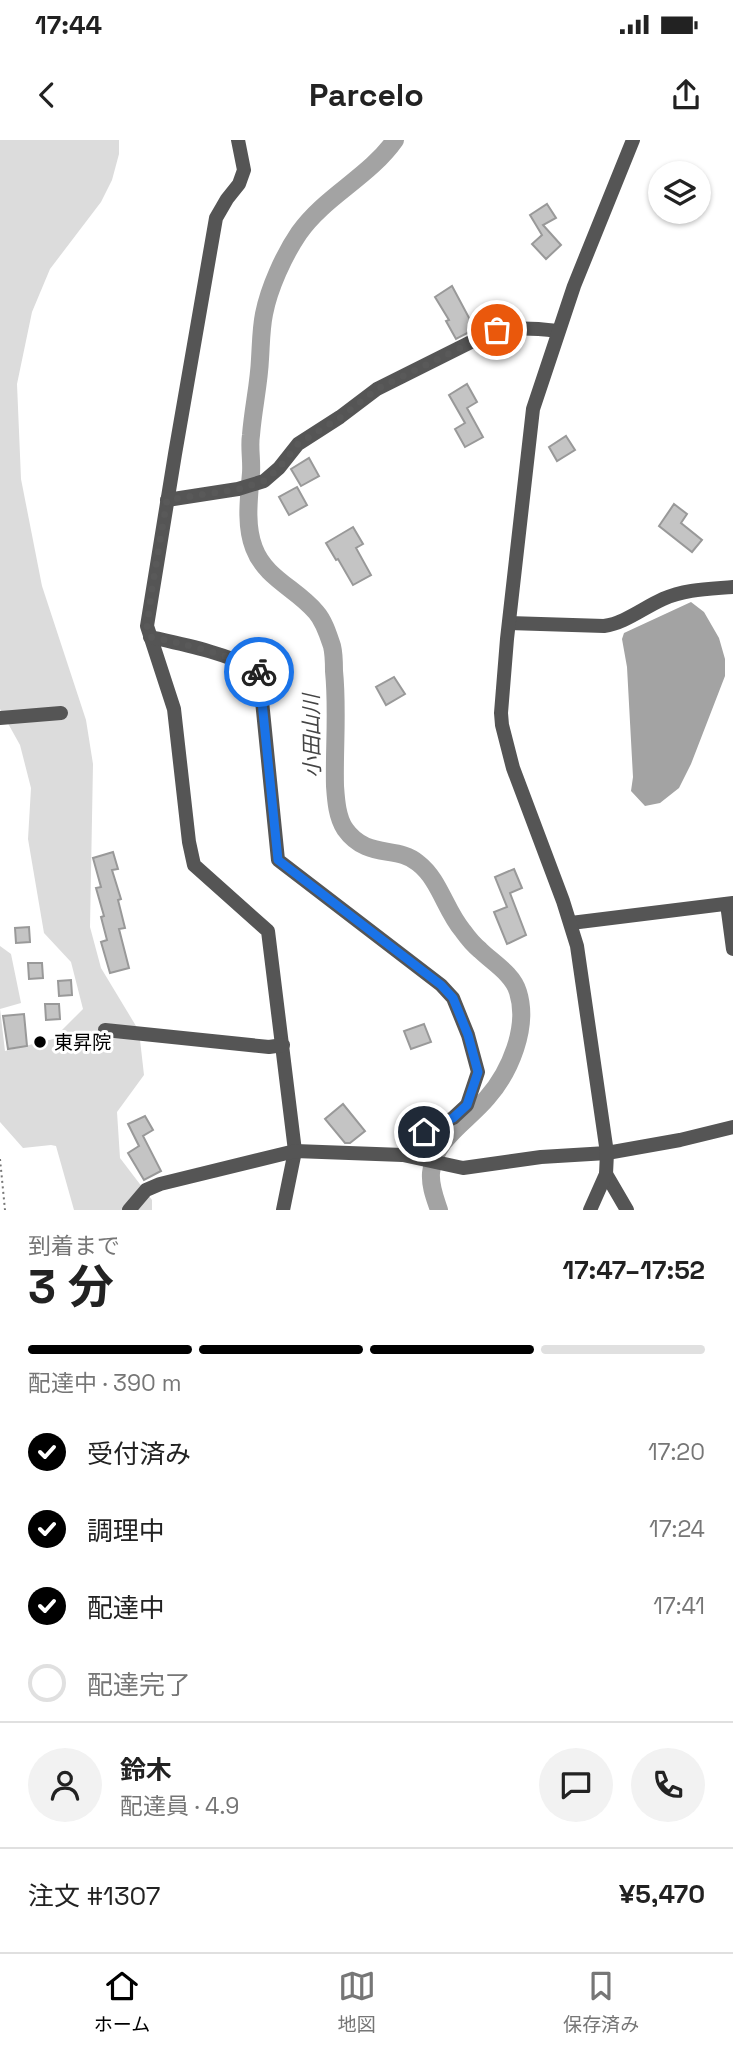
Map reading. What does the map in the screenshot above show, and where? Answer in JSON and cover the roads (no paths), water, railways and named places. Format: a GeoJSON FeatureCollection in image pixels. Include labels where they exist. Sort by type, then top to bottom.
{"type":"FeatureCollection","features":[{"type":"Feature","properties":{"kind":"street"},"geometry":{"type":"LineString","coordinates":[[237,140],[244,170],[239,184],[216,218],[147,626],[174,709],[194,865],[268,931],[295,1151],[283,1210]]}},
{"type":"Feature","properties":{"kind":"street"},"geometry":{"type":"LineString","coordinates":[[590,1210],[606,1174],[607,1153],[577,946],[513,768],[502,725],[509,623],[533,409],[558,331],[633,140]]}},
{"type":"Feature","properties":{"kind":"street"},"geometry":{"type":"LineString","coordinates":[[167,500],[239,489],[264,481],[279,468],[298,444],[341,417],[377,389],[482,336],[497,330],[520,327],[558,331]]}},
{"type":"Feature","properties":{"kind":"street"},"geometry":{"type":"LineString","coordinates":[[509,623],[604,626],[618,624],[637,611],[681,592],[733,587]]}},
{"type":"Feature","properties":{"kind":"street"},"geometry":{"type":"LineString","coordinates":[[150,637],[185,644],[246,664],[259,671],[278,860],[441,985],[453,998],[468,1035],[478,1072],[467,1105],[453,1118],[424,1132],[403,1155]]}},
{"type":"Feature","properties":{"kind":"street"},"geometry":{"type":"LineString","coordinates":[[0,718],[61,713]]}},
{"type":"Feature","properties":{"kind":"street"},"geometry":{"type":"LineString","coordinates":[[570,923],[730,904],[733,949]]}},
{"type":"Feature","properties":{"kind":"street"},"geometry":{"type":"LineString","coordinates":[[105,1030],[269,1047],[283,1045]]}},
{"type":"Feature","properties":{"kind":"street"},"geometry":{"type":"LineString","coordinates":[[129,1210],[146,1190],[160,1184],[295,1151],[403,1155],[463,1168],[541,1157],[607,1153],[733,1127]]}},
{"type":"Feature","properties":{"kind":"street"},"geometry":{"type":"LineString","coordinates":[[606,1174],[626,1210]]}},
{"type":"Feature","properties":{"kind":"waterway","name":"小田山川"},"geometry":{"type":"LineString","coordinates":[[395,140],[373,165],[310,220],[293,242],[273,283],[262,325],[250,440],[249,520],[251,539],[259,558],[273,575],[316,612],[324,624],[332,646],[336,700],[335,786],[342,824],[354,839],[363,845],[401,854],[426,870],[465,934],[507,974],[518,992],[521,1020],[510,1062],[495,1087],[445,1141],[433,1161],[431,1183],[439,1210]]}},
{"type":"Feature","properties":{"kind":"place","name":"東昇院"},"geometry":{"type":"Point","coordinates":[40,1042]}}]}
